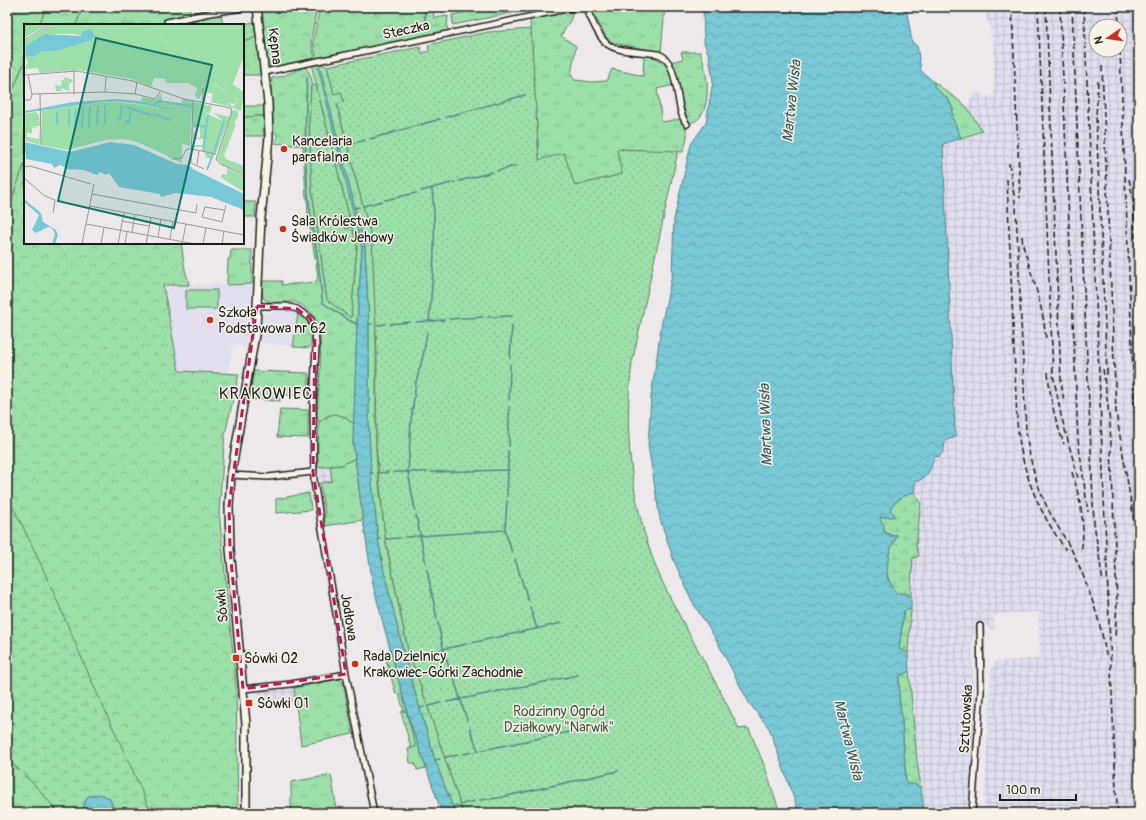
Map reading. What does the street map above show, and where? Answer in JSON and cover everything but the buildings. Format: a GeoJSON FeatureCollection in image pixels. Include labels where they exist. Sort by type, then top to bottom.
{"type":"FeatureCollection","features":[{"type":"Feature","properties":{"kind":"street"},"geometry":{"type":"LineString","coordinates":[[167,22],[210,13],[250,7]]}},
{"type":"Feature","properties":{"kind":"street","name":"Kępna"},"geometry":{"type":"LineString","coordinates":[[245,398],[254,346],[261,218],[269,137],[268,103],[257,7]]}},
{"type":"Feature","properties":{"kind":"street","name":"Steczka"},"geometry":{"type":"LineString","coordinates":[[265,72],[576,7]]}},
{"type":"Feature","properties":{"kind":"street"},"geometry":{"type":"LineString","coordinates":[[584,7],[601,37],[608,44],[623,50],[654,53],[666,59],[676,85],[682,115],[687,124]]}},
{"type":"Feature","properties":{"kind":"street","name":"Jodłowa"},"geometry":{"type":"LineString","coordinates":[[257,306],[286,306],[297,309],[310,318],[315,330],[316,346],[313,406],[313,472],[346,674],[374,813]]}},
{"type":"Feature","properties":{"kind":"street","name":"Sówki"},"geometry":{"type":"LineString","coordinates":[[245,398],[231,475],[229,506],[230,549],[246,724],[246,813]]}},
{"type":"Feature","properties":{"kind":"street"},"geometry":{"type":"LineString","coordinates":[[231,475],[268,478],[313,472]]}},
{"type":"Feature","properties":{"kind":"street","name":"Sztutowska"},"geometry":{"type":"LineString","coordinates":[[972,813],[981,692],[980,626]]}},
{"type":"Feature","properties":{"kind":"street"},"geometry":{"type":"LineString","coordinates":[[243,689],[291,684],[346,674]]}},
{"type":"Feature","properties":{"kind":"highlighted area"},"geometry":{"type":"Polygon","coordinates":[[[257,306],[297,309],[310,318],[315,330],[313,472],[346,674],[243,689],[230,549],[229,506],[257,306]]]}},
{"type":"Feature","properties":{"kind":"shaded area"},"geometry":{"type":"Polygon","coordinates":[[[983,7],[1139,7],[1139,813],[979,813],[979,809],[984,809],[991,669],[996,661],[1040,659],[1038,612],[998,614],[994,617],[995,628],[990,629],[987,626],[976,627],[977,635],[972,636],[973,690],[976,701],[967,813],[924,813],[917,761],[908,649],[913,558],[919,556],[916,546],[921,503],[914,492],[915,482],[933,466],[934,457],[940,456],[945,446],[945,440],[948,439],[955,431],[943,144],[982,131],[966,106],[976,92],[990,97],[994,96],[994,51],[990,28],[983,7]]]}},
{"type":"Feature","properties":{"kind":"shaded area","name":"Szkoła Podstawowa nr 62"},"geometry":{"type":"Polygon","coordinates":[[[163,284],[252,284],[247,347],[233,345],[228,374],[179,371],[163,284]]]}},
{"type":"Feature","properties":{"kind":"shaded area"},"geometry":{"type":"Polygon","coordinates":[[[290,310],[298,314],[293,347],[261,343],[260,338],[263,312],[274,314],[274,311],[290,310]]]}},
{"type":"Feature","properties":{"kind":"shaded area"},"geometry":{"type":"Polygon","coordinates":[[[330,466],[332,481],[320,483],[318,467],[330,466]]]}},
{"type":"Feature","properties":{"kind":"shaded area"},"geometry":{"type":"Polygon","coordinates":[[[294,688],[296,704],[260,708],[259,691],[294,688]]]}},
{"type":"Feature","properties":{"kind":"green space"},"geometry":{"type":"Polygon","coordinates":[[[7,7],[46,7],[39,24],[24,24],[24,62],[7,105],[7,7]]]}},
{"type":"Feature","properties":{"kind":"green space"},"geometry":{"type":"Polygon","coordinates":[[[46,7],[83,7],[76,24],[39,24],[46,7]]]}},
{"type":"Feature","properties":{"kind":"green space"},"geometry":{"type":"Polygon","coordinates":[[[83,7],[190,7],[190,21],[221,14],[223,24],[76,24],[83,7]]]}},
{"type":"Feature","properties":{"kind":"green space"},"geometry":{"type":"Polygon","coordinates":[[[261,7],[317,7],[311,41],[314,55],[316,56],[313,42],[320,7],[433,7],[434,18],[448,16],[447,27],[449,32],[271,68],[268,66],[261,7]]]}},
{"type":"Feature","properties":{"kind":"green space"},"geometry":{"type":"Polygon","coordinates":[[[489,7],[520,7],[521,11],[453,25],[452,15],[489,7]]]}},
{"type":"Feature","properties":{"kind":"green space"},"geometry":{"type":"Polygon","coordinates":[[[597,7],[665,7],[661,52],[614,43],[607,39],[592,11],[597,7]]]}},
{"type":"Feature","properties":{"kind":"green space"},"geometry":{"type":"Polygon","coordinates":[[[573,9],[571,19],[561,36],[576,46],[571,75],[575,80],[592,82],[607,81],[612,69],[643,76],[644,55],[661,61],[670,72],[674,85],[657,89],[662,122],[680,119],[687,131],[683,152],[618,149],[623,174],[574,186],[539,160],[530,21],[532,18],[573,9]]]}},
{"type":"Feature","properties":{"kind":"green space"},"geometry":{"type":"Polygon","coordinates":[[[254,22],[256,36],[250,40],[244,40],[243,24],[254,22]]]}},
{"type":"Feature","properties":{"kind":"green space","name":"Rodzinny Ogród Działkowy \"Narwik\""},"geometry":{"type":"Polygon","coordinates":[[[531,29],[539,160],[564,153],[575,186],[622,174],[617,149],[678,151],[632,363],[628,416],[631,468],[635,494],[648,545],[661,579],[739,729],[749,729],[765,767],[780,813],[463,813],[409,655],[385,537],[376,447],[377,356],[372,239],[337,104],[344,102],[341,92],[334,94],[327,66],[420,47],[422,53],[429,51],[428,45],[488,32],[531,29]]]}},
{"type":"Feature","properties":{"kind":"green space"},"geometry":{"type":"Polygon","coordinates":[[[256,36],[261,75],[244,75],[244,40],[250,40],[256,36]]]}},
{"type":"Feature","properties":{"kind":"green space"},"geometry":{"type":"Polygon","coordinates":[[[681,52],[700,52],[705,67],[707,94],[704,110],[698,119],[689,123],[684,118],[670,62],[683,59],[681,52]]]}},
{"type":"Feature","properties":{"kind":"green space"},"geometry":{"type":"Polygon","coordinates":[[[24,62],[24,166],[7,212],[7,105],[24,62]]]}},
{"type":"Feature","properties":{"kind":"green space"},"geometry":{"type":"Polygon","coordinates":[[[320,64],[327,66],[334,93],[342,92],[344,102],[337,104],[372,239],[376,319],[376,447],[386,544],[408,650],[463,813],[455,813],[435,760],[405,658],[384,572],[378,539],[371,473],[369,432],[369,324],[365,248],[319,67],[362,248],[357,324],[354,423],[328,416],[319,422],[317,415],[321,351],[319,327],[314,316],[298,303],[272,302],[265,300],[262,295],[263,281],[282,281],[282,285],[316,282],[318,276],[308,215],[303,146],[273,143],[277,139],[277,134],[273,131],[272,78],[283,76],[305,67],[309,73],[313,86],[311,87],[309,122],[312,190],[327,300],[351,317],[357,246],[352,228],[346,229],[342,218],[349,216],[312,68],[314,65],[320,64]]]}},
{"type":"Feature","properties":{"kind":"green space"},"geometry":{"type":"Polygon","coordinates":[[[934,82],[966,106],[982,131],[961,138],[952,117],[953,109],[948,99],[934,87],[934,82]]]}},
{"type":"Feature","properties":{"kind":"green space"},"geometry":{"type":"Polygon","coordinates":[[[316,85],[349,216],[342,218],[346,229],[352,227],[357,246],[351,318],[327,300],[312,190],[309,122],[311,86],[316,85]]]}},
{"type":"Feature","properties":{"kind":"green space"},"geometry":{"type":"Polygon","coordinates":[[[244,106],[264,106],[264,116],[244,117],[244,106]]]}},
{"type":"Feature","properties":{"kind":"green space"},"geometry":{"type":"Polygon","coordinates":[[[264,116],[264,136],[244,136],[244,117],[264,116]]]}},
{"type":"Feature","properties":{"kind":"green space"},"geometry":{"type":"Polygon","coordinates":[[[24,166],[24,244],[181,244],[184,266],[189,285],[163,285],[179,371],[239,374],[225,434],[219,512],[236,685],[238,813],[116,813],[109,798],[84,804],[85,813],[7,813],[7,212],[24,166]]]}},
{"type":"Feature","properties":{"kind":"green space"},"geometry":{"type":"Polygon","coordinates":[[[244,202],[256,202],[255,217],[244,217],[244,202]]]}},
{"type":"Feature","properties":{"kind":"green space"},"geometry":{"type":"Polygon","coordinates":[[[231,250],[252,250],[252,284],[227,285],[228,259],[230,259],[231,250]]]}},
{"type":"Feature","properties":{"kind":"green space"},"geometry":{"type":"Polygon","coordinates":[[[186,290],[217,290],[217,309],[186,309],[186,290]]]}},
{"type":"Feature","properties":{"kind":"green space"},"geometry":{"type":"Polygon","coordinates":[[[298,314],[306,320],[310,327],[311,345],[309,348],[293,347],[298,314]]]}},
{"type":"Feature","properties":{"kind":"green space"},"geometry":{"type":"Polygon","coordinates":[[[253,371],[308,373],[308,396],[280,395],[280,401],[250,399],[253,371]]]}},
{"type":"Feature","properties":{"kind":"green space"},"geometry":{"type":"Polygon","coordinates":[[[280,409],[308,410],[308,438],[277,437],[280,409]]]}},
{"type":"Feature","properties":{"kind":"green space"},"geometry":{"type":"Polygon","coordinates":[[[335,414],[346,417],[349,421],[354,423],[353,442],[355,458],[341,465],[318,467],[319,422],[328,416],[335,414]]]}},
{"type":"Feature","properties":{"kind":"green space"},"geometry":{"type":"Polygon","coordinates":[[[355,458],[363,520],[325,526],[325,514],[320,483],[332,481],[330,466],[341,465],[355,458]]]}},
{"type":"Feature","properties":{"kind":"green space"},"geometry":{"type":"Polygon","coordinates":[[[914,492],[921,503],[916,546],[919,556],[913,558],[911,597],[908,594],[896,593],[889,580],[887,573],[888,557],[893,542],[897,536],[887,533],[880,520],[881,517],[886,517],[892,505],[905,495],[914,492]]]}},
{"type":"Feature","properties":{"kind":"green space"},"geometry":{"type":"Polygon","coordinates":[[[309,493],[311,510],[276,513],[276,499],[309,493]]]}},
{"type":"Feature","properties":{"kind":"green space"},"geometry":{"type":"Polygon","coordinates":[[[7,496],[40,562],[151,813],[116,813],[109,798],[84,804],[85,813],[59,813],[34,784],[7,759],[7,496]]]}},
{"type":"Feature","properties":{"kind":"green space"},"geometry":{"type":"Polygon","coordinates":[[[911,609],[908,653],[899,649],[904,611],[911,609]]]}},
{"type":"Feature","properties":{"kind":"green space"},"geometry":{"type":"Polygon","coordinates":[[[391,652],[409,719],[426,768],[417,770],[415,763],[410,763],[408,749],[415,747],[406,711],[404,712],[399,694],[396,694],[384,653],[391,652]]]}},
{"type":"Feature","properties":{"kind":"green space"},"geometry":{"type":"Polygon","coordinates":[[[909,671],[917,761],[921,788],[916,785],[906,784],[899,696],[899,677],[909,671]]]}},
{"type":"Feature","properties":{"kind":"green space"},"geometry":{"type":"Polygon","coordinates":[[[339,679],[343,682],[353,734],[301,745],[294,688],[339,679]]]}},
{"type":"Feature","properties":{"kind":"green space"},"geometry":{"type":"Polygon","coordinates":[[[406,711],[416,747],[411,748],[401,712],[406,711]]]}},
{"type":"Feature","properties":{"kind":"green space"},"geometry":{"type":"Polygon","coordinates":[[[331,775],[336,813],[291,813],[291,782],[331,775]]]}},
{"type":"Feature","properties":{"kind":"water","name":"Martwa Wisła"},"geometry":{"type":"Polygon","coordinates":[[[703,7],[906,7],[912,42],[917,46],[921,71],[934,82],[934,87],[948,99],[953,109],[952,117],[961,138],[943,144],[955,431],[957,433],[954,438],[945,440],[940,456],[934,457],[932,465],[926,476],[915,482],[914,492],[900,499],[894,504],[890,510],[894,514],[894,517],[881,517],[880,519],[884,526],[884,531],[891,536],[896,534],[897,536],[888,558],[888,581],[896,593],[906,593],[911,597],[911,609],[904,611],[899,649],[908,653],[909,671],[899,677],[899,696],[906,784],[913,784],[921,788],[924,813],[799,813],[769,728],[749,703],[717,641],[693,603],[674,561],[660,519],[648,445],[651,397],[662,321],[672,275],[674,219],[691,144],[706,123],[713,81],[709,55],[704,43],[703,7]]]}},
{"type":"Feature","properties":{"kind":"water"},"geometry":{"type":"Polygon","coordinates":[[[320,67],[365,248],[369,324],[369,432],[371,473],[378,539],[384,572],[405,658],[435,760],[455,813],[442,813],[409,719],[373,585],[353,442],[357,324],[362,248],[318,68],[320,67]]]}},
{"type":"Feature","properties":{"kind":"water"},"geometry":{"type":"Polygon","coordinates":[[[100,794],[109,798],[116,813],[85,813],[84,804],[88,796],[100,794]]]}},
{"type":"Feature","properties":{"kind":"waterway"},"geometry":{"type":"LineString","coordinates":[[425,7],[425,30]]}},
{"type":"Feature","properties":{"kind":"waterway"},"geometry":{"type":"LineString","coordinates":[[307,78],[305,124],[306,171],[322,299],[323,303],[357,324]]}},
{"type":"Feature","properties":{"kind":"waterway"},"geometry":{"type":"LineString","coordinates":[[446,117],[525,95]]}},
{"type":"Feature","properties":{"kind":"waterway"},"geometry":{"type":"LineString","coordinates":[[370,139],[440,119]]}},
{"type":"Feature","properties":{"kind":"waterway"},"geometry":{"type":"LineString","coordinates":[[348,145],[365,140]]}},
{"type":"Feature","properties":{"kind":"waterway"},"geometry":{"type":"LineString","coordinates":[[339,148],[344,146]]}},
{"type":"Feature","properties":{"kind":"waterway"},"geometry":{"type":"LineString","coordinates":[[497,171],[515,166]]}},
{"type":"Feature","properties":{"kind":"waterway"},"geometry":{"type":"LineString","coordinates":[[459,181],[493,172]]}},
{"type":"Feature","properties":{"kind":"waterway"},"geometry":{"type":"LineString","coordinates":[[421,191],[455,182]]}},
{"type":"Feature","properties":{"kind":"waterway"},"geometry":{"type":"LineString","coordinates":[[416,322],[429,321],[434,238],[432,189]]}},
{"type":"Feature","properties":{"kind":"waterway"},"geometry":{"type":"LineString","coordinates":[[385,200],[416,193]]}},
{"type":"Feature","properties":{"kind":"waterway"},"geometry":{"type":"LineString","coordinates":[[363,206],[382,201]]}},
{"type":"Feature","properties":{"kind":"waterway"},"geometry":{"type":"LineString","coordinates":[[354,208],[359,207]]}},
{"type":"Feature","properties":{"kind":"waterway"},"geometry":{"type":"LineString","coordinates":[[488,317],[512,316]]}},
{"type":"Feature","properties":{"kind":"waterway"},"geometry":{"type":"LineString","coordinates":[[449,319],[483,317]]}},
{"type":"Feature","properties":{"kind":"waterway"},"geometry":{"type":"LineString","coordinates":[[430,321],[444,320]]}},
{"type":"Feature","properties":{"kind":"waterway"},"geometry":{"type":"LineString","coordinates":[[390,324],[410,322]]}},
{"type":"Feature","properties":{"kind":"waterway"},"geometry":{"type":"LineString","coordinates":[[377,325],[385,324]]}},
{"type":"Feature","properties":{"kind":"waterway"},"geometry":{"type":"LineString","coordinates":[[510,358],[512,325]]}},
{"type":"Feature","properties":{"kind":"waterway"},"geometry":{"type":"LineString","coordinates":[[415,510],[408,472],[411,421],[416,382],[423,356],[427,332]]}},
{"type":"Feature","properties":{"kind":"waterway"},"geometry":{"type":"LineString","coordinates":[[509,400],[510,364]]}},
{"type":"Feature","properties":{"kind":"waterway"},"geometry":{"type":"LineString","coordinates":[[509,407],[509,446]]}},
{"type":"Feature","properties":{"kind":"waterway"},"geometry":{"type":"LineString","coordinates":[[508,451],[508,470]]}},
{"type":"Feature","properties":{"kind":"waterway"},"geometry":{"type":"LineString","coordinates":[[431,472],[508,470],[507,496]]}},
{"type":"Feature","properties":{"kind":"waterway"},"geometry":{"type":"LineString","coordinates":[[379,473],[388,472]]}},
{"type":"Feature","properties":{"kind":"waterway"},"geometry":{"type":"LineString","coordinates":[[393,472],[427,472]]}},
{"type":"Feature","properties":{"kind":"waterway"},"geometry":{"type":"LineString","coordinates":[[505,530],[507,501]]}},
{"type":"Feature","properties":{"kind":"waterway"},"geometry":{"type":"LineString","coordinates":[[416,515],[426,564]]}},
{"type":"Feature","properties":{"kind":"waterway"},"geometry":{"type":"LineString","coordinates":[[405,537],[505,530],[512,552]]}},
{"type":"Feature","properties":{"kind":"waterway"},"geometry":{"type":"LineString","coordinates":[[386,539],[400,538]]}},
{"type":"Feature","properties":{"kind":"waterway"},"geometry":{"type":"LineString","coordinates":[[515,559],[528,600]]}},
{"type":"Feature","properties":{"kind":"waterway"},"geometry":{"type":"LineString","coordinates":[[427,570],[437,619]]}},
{"type":"Feature","properties":{"kind":"waterway"},"geometry":{"type":"LineString","coordinates":[[530,607],[537,629]]}},
{"type":"Feature","properties":{"kind":"waterway"},"geometry":{"type":"LineString","coordinates":[[438,623],[443,648],[450,670]]}},
{"type":"Feature","properties":{"kind":"waterway"},"geometry":{"type":"LineString","coordinates":[[430,652],[562,623]]}},
{"type":"Feature","properties":{"kind":"waterway"},"geometry":{"type":"LineString","coordinates":[[413,656],[425,653]]}},
{"type":"Feature","properties":{"kind":"waterway"},"geometry":{"type":"LineString","coordinates":[[447,702],[578,675]]}},
{"type":"Feature","properties":{"kind":"waterway"},"geometry":{"type":"LineString","coordinates":[[453,676],[467,720]]}},
{"type":"Feature","properties":{"kind":"waterway"},"geometry":{"type":"LineString","coordinates":[[429,706],[441,703]]}},
{"type":"Feature","properties":{"kind":"waterway"},"geometry":{"type":"LineString","coordinates":[[420,708],[424,707]]}},
{"type":"Feature","properties":{"kind":"waterway"},"geometry":{"type":"LineString","coordinates":[[463,754],[612,723]]}},
{"type":"Feature","properties":{"kind":"waterway"},"geometry":{"type":"LineString","coordinates":[[470,728],[478,751]]}},
{"type":"Feature","properties":{"kind":"waterway"},"geometry":{"type":"LineString","coordinates":[[445,757],[458,755]]}},
{"type":"Feature","properties":{"kind":"waterway"},"geometry":{"type":"LineString","coordinates":[[435,760],[440,759]]}},
{"type":"Feature","properties":{"kind":"waterway"},"geometry":{"type":"LineString","coordinates":[[480,800],[498,798],[618,771]]}},
{"type":"Feature","properties":{"kind":"waterway"},"geometry":{"type":"LineString","coordinates":[[462,804],[474,801]]}},
{"type":"Feature","properties":{"kind":"waterway"},"geometry":{"type":"LineString","coordinates":[[453,807],[457,805]]}},
{"type":"Feature","properties":{"kind":"waterway"},"geometry":{"type":"LineString","coordinates":[[652,813],[656,812]]}},
{"type":"Feature","properties":{"kind":"railway"},"geometry":{"type":"LineString","coordinates":[[1012,7],[1020,198]]}},
{"type":"Feature","properties":{"kind":"railway"},"geometry":{"type":"LineString","coordinates":[[1038,7],[1053,374],[1061,415],[1078,478]]}},
{"type":"Feature","properties":{"kind":"railway"},"geometry":{"type":"LineString","coordinates":[[1046,7],[1061,379],[1064,403]]}},
{"type":"Feature","properties":{"kind":"railway"},"geometry":{"type":"LineString","coordinates":[[1060,7],[1078,439],[1088,512]]}},
{"type":"Feature","properties":{"kind":"railway"},"geometry":{"type":"LineString","coordinates":[[1072,7],[1094,523],[1103,582]]}},
{"type":"Feature","properties":{"kind":"railway"},"geometry":{"type":"LineString","coordinates":[[1084,7],[1118,813]]}},
{"type":"Feature","properties":{"kind":"railway"},"geometry":{"type":"LineString","coordinates":[[1118,7],[1119,18]]}},
{"type":"Feature","properties":{"kind":"railway"},"geometry":{"type":"LineString","coordinates":[[1120,58],[1139,521]]}},
{"type":"Feature","properties":{"kind":"railway"},"geometry":{"type":"LineString","coordinates":[[1102,66],[1116,412],[1139,551]]}},
{"type":"Feature","properties":{"kind":"railway"},"geometry":{"type":"LineString","coordinates":[[1098,81],[1096,117],[1107,375]]}},
{"type":"Feature","properties":{"kind":"railway"},"geometry":{"type":"LineString","coordinates":[[1009,163],[1016,208],[1026,431],[1029,451],[1044,500],[1072,551],[1085,580],[1098,618],[1106,655]]}},
{"type":"Feature","properties":{"kind":"railway"},"geometry":{"type":"LineString","coordinates":[[1007,179],[1019,439],[1022,456],[1032,489],[1047,520],[1066,550]]}},
{"type":"Feature","properties":{"kind":"railway"},"geometry":{"type":"LineString","coordinates":[[1129,179],[1133,199],[1136,254]]}},
{"type":"Feature","properties":{"kind":"railway"},"geometry":{"type":"LineString","coordinates":[[1022,236],[1023,245],[1043,317],[1046,341]]}},
{"type":"Feature","properties":{"kind":"railway"},"geometry":{"type":"LineString","coordinates":[[1103,369],[1110,422],[1117,602],[1115,638]]}},
{"type":"Feature","properties":{"kind":"railway"},"geometry":{"type":"LineString","coordinates":[[1048,372],[1053,409],[1064,444]]}},
{"type":"Feature","properties":{"kind":"railway"},"geometry":{"type":"LineString","coordinates":[[1072,472],[1081,511],[1083,531],[1081,552]]}},
{"type":"Feature","properties":{"kind":"place","name":"Kancelaria parafialna"},"geometry":{"type":"Point","coordinates":[284,149]}},
{"type":"Feature","properties":{"kind":"place","name":"Sala Królestwa Świadków Jehowy"},"geometry":{"type":"Point","coordinates":[283,229]}},
{"type":"Feature","properties":{"kind":"place","name":"Szkoła Podstawowa nr 62"},"geometry":{"type":"Point","coordinates":[210,320]}},
{"type":"Feature","properties":{"kind":"place","name":"Sówki 02"},"geometry":{"type":"Point","coordinates":[236,658]}},
{"type":"Feature","properties":{"kind":"place","name":"Rada Dzielnicy Krakowiec-Górki Zachodnie"},"geometry":{"type":"Point","coordinates":[355,664]}},
{"type":"Feature","properties":{"kind":"place","name":"Sówki 01"},"geometry":{"type":"Point","coordinates":[249,703]}},
{"type":"Feature","properties":{"kind":"district","name":"KRAKOWIEC"},"geometry":{"type":"Point","coordinates":[266,394]}}]}
